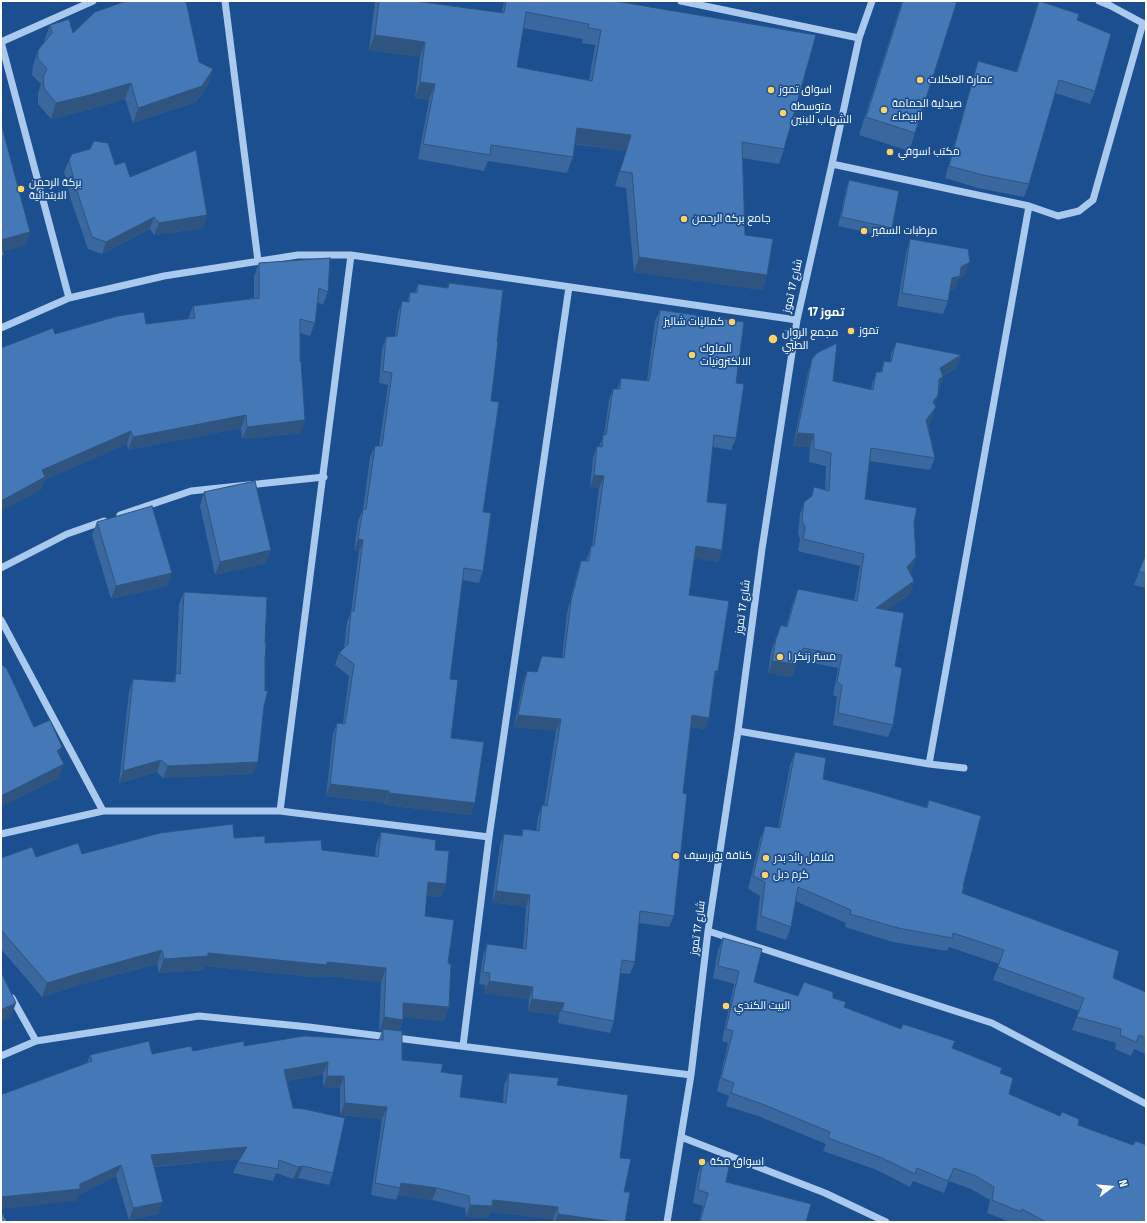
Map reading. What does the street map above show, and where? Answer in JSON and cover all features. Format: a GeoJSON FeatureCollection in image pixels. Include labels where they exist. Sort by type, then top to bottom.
{"type":"FeatureCollection","features":[{"type":"Feature","properties":{"kind":"street"},"geometry":{"type":"LineString","coordinates":[[69,298],[1,42],[93,1]]}},
{"type":"Feature","properties":{"kind":"street"},"geometry":{"type":"LineString","coordinates":[[225,1],[258,261]]}},
{"type":"Feature","properties":{"kind":"street"},"geometry":{"type":"LineString","coordinates":[[681,1],[859,38]]}},
{"type":"Feature","properties":{"kind":"street","name":"شارع 17 تموز"},"geometry":{"type":"LineString","coordinates":[[667,1222],[691,1075],[708,931],[738,731],[762,549],[797,320],[859,38],[872,1]]}},
{"type":"Feature","properties":{"kind":"street"},"geometry":{"type":"LineString","coordinates":[[832,164],[1029,206],[1058,216],[1079,211],[1093,200],[1144,24],[1112,3],[1099,1]]}},
{"type":"Feature","properties":{"kind":"street"},"geometry":{"type":"LineString","coordinates":[[929,764],[1029,206]]}},
{"type":"Feature","properties":{"kind":"street"},"geometry":{"type":"LineString","coordinates":[[1,328],[69,298],[164,276],[298,255],[351,255],[797,320]]}},
{"type":"Feature","properties":{"kind":"street"},"geometry":{"type":"LineString","coordinates":[[280,811],[324,477],[351,255]]}},
{"type":"Feature","properties":{"kind":"street"},"geometry":{"type":"LineString","coordinates":[[463,1046],[490,837],[569,286]]}},
{"type":"Feature","properties":{"kind":"street"},"geometry":{"type":"LineString","coordinates":[[1,568],[67,534],[191,491],[324,477]]}},
{"type":"Feature","properties":{"kind":"street"},"geometry":{"type":"LineString","coordinates":[[1,620],[104,811]]}},
{"type":"Feature","properties":{"kind":"street"},"geometry":{"type":"LineString","coordinates":[[738,731],[929,764],[964,768]]}},
{"type":"Feature","properties":{"kind":"street"},"geometry":{"type":"LineString","coordinates":[[1,834],[104,811],[280,811],[490,837]]}},
{"type":"Feature","properties":{"kind":"street"},"geometry":{"type":"LineString","coordinates":[[708,931],[992,1023],[1146,1104]]}},
{"type":"Feature","properties":{"kind":"street"},"geometry":{"type":"LineString","coordinates":[[9,993],[36,1041]]}},
{"type":"Feature","properties":{"kind":"street"},"geometry":{"type":"LineString","coordinates":[[1,1056],[36,1041],[199,1016],[309,1027],[691,1075]]}},
{"type":"Feature","properties":{"kind":"street"},"geometry":{"type":"LineString","coordinates":[[681,1138],[825,1193],[886,1222]]}},
{"type":"Feature","properties":{"kind":"building"},"geometry":{"type":"Polygon","coordinates":[[[126,1],[186,1],[199,62],[213,69],[202,86],[138,108],[131,83],[56,103],[44,88],[43,77],[47,69],[38,59],[38,50],[52,33],[50,25],[69,19],[73,33],[95,12],[126,1]]]}},
{"type":"Feature","properties":{"kind":"building"},"geometry":{"type":"Polygon","coordinates":[[[379,1],[415,1],[504,13],[506,1],[615,1],[816,35],[784,149],[742,142],[745,235],[773,239],[767,275],[639,257],[632,173],[620,171],[631,135],[577,128],[573,157],[491,145],[490,155],[423,144],[435,84],[420,82],[425,42],[375,35],[379,1]],[[526,12],[517,67],[592,81],[601,30],[588,28],[589,24],[526,12]]]}},
{"type":"Feature","properties":{"kind":"building"},"geometry":{"type":"Polygon","coordinates":[[[903,1],[957,1],[915,133],[866,117],[903,1]]]}},
{"type":"Feature","properties":{"kind":"building"},"geometry":{"type":"Polygon","coordinates":[[[1039,1],[1079,14],[1077,20],[1111,34],[1095,91],[1059,80],[1029,184],[983,175],[949,166],[978,61],[1017,72],[1039,1]]]}},
{"type":"Feature","properties":{"kind":"building"},"geometry":{"type":"Polygon","coordinates":[[[1,123],[30,232],[1,240],[1,123]]]}},
{"type":"Feature","properties":{"kind":"building"},"geometry":{"type":"Polygon","coordinates":[[[94,141],[108,143],[115,165],[125,162],[130,177],[196,150],[207,215],[159,223],[154,217],[106,242],[92,237],[76,188],[69,160],[72,154],[90,149],[94,141]]]}},
{"type":"Feature","properties":{"kind":"building"},"geometry":{"type":"Polygon","coordinates":[[[849,180],[899,191],[892,228],[841,217],[849,180]]]}},
{"type":"Feature","properties":{"kind":"building"},"geometry":{"type":"Polygon","coordinates":[[[910,239],[968,249],[970,262],[961,267],[960,276],[952,278],[948,301],[902,293],[910,239]]]}},
{"type":"Feature","properties":{"kind":"building"},"geometry":{"type":"Polygon","coordinates":[[[1,244],[4,255],[1,256],[1,244]]]}},
{"type":"Feature","properties":{"kind":"building"},"geometry":{"type":"Polygon","coordinates":[[[330,258],[328,292],[319,288],[315,323],[300,319],[300,361],[305,420],[247,427],[246,415],[133,437],[131,431],[42,470],[45,477],[1,501],[1,348],[53,328],[55,334],[118,316],[144,312],[146,324],[195,318],[193,306],[259,298],[259,263],[330,258]]]}},
{"type":"Feature","properties":{"kind":"building"},"geometry":{"type":"Polygon","coordinates":[[[449,283],[503,290],[491,401],[499,402],[483,512],[491,513],[483,571],[464,568],[450,679],[458,680],[451,738],[484,742],[475,803],[389,793],[389,791],[330,784],[337,723],[345,724],[354,664],[339,653],[348,644],[351,611],[354,611],[363,540],[358,539],[363,509],[366,509],[375,446],[382,446],[392,373],[383,371],[386,337],[397,336],[402,301],[409,302],[410,292],[417,293],[418,284],[448,288],[449,283]]]}},
{"type":"Feature","properties":{"kind":"building"},"geometry":{"type":"Polygon","coordinates":[[[660,310],[744,322],[736,383],[744,384],[736,438],[714,435],[707,502],[727,504],[722,550],[696,546],[689,595],[729,601],[718,671],[715,671],[709,718],[692,715],[683,793],[687,794],[674,916],[640,911],[635,962],[622,960],[614,1021],[562,1011],[564,1003],[532,999],[533,987],[489,981],[490,973],[483,972],[487,944],[526,949],[530,895],[496,891],[504,834],[522,836],[523,829],[539,831],[542,805],[547,806],[561,719],[518,715],[527,671],[537,672],[542,656],[564,658],[571,601],[581,561],[589,561],[591,546],[594,546],[604,476],[594,475],[597,446],[602,447],[603,435],[606,435],[613,389],[620,389],[621,378],[649,381],[660,310]]]}},
{"type":"Feature","properties":{"kind":"building"},"geometry":{"type":"Polygon","coordinates":[[[896,342],[961,355],[940,368],[943,377],[939,379],[938,395],[933,402],[936,407],[926,420],[935,458],[871,448],[865,499],[917,508],[914,522],[916,557],[907,567],[914,581],[876,608],[904,613],[895,666],[902,668],[893,725],[838,713],[842,685],[837,682],[842,655],[803,648],[797,664],[772,661],[776,639],[781,625],[787,627],[798,589],[857,601],[864,554],[803,539],[805,528],[802,520],[804,502],[812,496],[814,487],[829,491],[831,453],[814,449],[814,434],[797,433],[812,359],[817,353],[837,343],[833,381],[873,390],[876,372],[882,372],[884,361],[891,362],[896,342]]]}},
{"type":"Feature","properties":{"kind":"building"},"geometry":{"type":"Polygon","coordinates":[[[255,481],[271,550],[220,562],[204,492],[255,481]]]}},
{"type":"Feature","properties":{"kind":"building"},"geometry":{"type":"Polygon","coordinates":[[[152,506],[172,573],[116,586],[97,522],[152,506]]]}},
{"type":"Feature","properties":{"kind":"building"},"geometry":{"type":"Polygon","coordinates":[[[1146,554],[1146,574],[1139,571],[1146,554]]]}},
{"type":"Feature","properties":{"kind":"building"},"geometry":{"type":"Polygon","coordinates":[[[184,592],[267,597],[265,691],[268,690],[264,706],[258,762],[168,766],[161,760],[123,771],[133,679],[175,682],[176,673],[180,674],[184,592]]]}},
{"type":"Feature","properties":{"kind":"building"},"geometry":{"type":"Polygon","coordinates":[[[1,664],[7,669],[34,727],[50,720],[62,747],[57,751],[64,764],[1,796],[1,664]]]}},
{"type":"Feature","properties":{"kind":"building"},"geometry":{"type":"Polygon","coordinates":[[[795,752],[826,758],[823,779],[927,808],[929,800],[981,816],[962,893],[1119,951],[1113,978],[1146,992],[1146,1038],[1139,1035],[1136,1042],[1120,1035],[1121,1029],[1077,1017],[1084,998],[998,967],[1004,950],[953,933],[952,938],[898,928],[850,914],[851,910],[798,887],[791,927],[761,916],[765,882],[753,876],[765,826],[780,828],[795,752]]]}},
{"type":"Feature","properties":{"kind":"building"},"geometry":{"type":"Polygon","coordinates":[[[233,824],[234,838],[265,836],[265,843],[321,840],[322,850],[378,857],[381,832],[436,840],[435,850],[449,851],[446,884],[428,882],[425,916],[454,920],[448,963],[451,964],[449,1007],[403,1003],[403,1020],[384,1017],[386,968],[327,962],[327,965],[208,953],[208,956],[164,959],[162,950],[47,983],[1,929],[1,858],[32,847],[36,857],[78,843],[82,854],[160,833],[233,824]]]}},
{"type":"Feature","properties":{"kind":"building"},"geometry":{"type":"Polygon","coordinates":[[[723,938],[762,949],[754,982],[798,996],[804,982],[833,992],[833,998],[846,1002],[844,1007],[901,1029],[903,1024],[955,1041],[952,1048],[1002,1068],[1000,1073],[1013,1078],[1009,1094],[1060,1116],[1062,1112],[1079,1119],[1078,1125],[1133,1145],[1136,1141],[1146,1145],[1146,1222],[1046,1222],[1022,1209],[1021,1212],[992,1200],[994,1187],[976,1176],[954,1168],[948,1181],[917,1168],[915,1174],[882,1158],[828,1138],[830,1132],[731,1093],[734,1083],[721,1078],[733,1031],[726,1029],[739,971],[718,966],[723,938]]]}},
{"type":"Feature","properties":{"kind":"building"},"geometry":{"type":"Polygon","coordinates":[[[1,972],[16,1003],[1,1010],[1,972]]]}},
{"type":"Feature","properties":{"kind":"building"},"geometry":{"type":"Polygon","coordinates":[[[383,1029],[402,1031],[402,1060],[443,1064],[441,1072],[463,1075],[460,1097],[506,1103],[509,1073],[559,1078],[557,1085],[628,1095],[620,1158],[631,1159],[624,1192],[630,1192],[625,1222],[558,1214],[558,1207],[493,1200],[492,1206],[470,1205],[469,1196],[437,1188],[401,1183],[400,1188],[375,1183],[387,1107],[345,1103],[344,1076],[327,1076],[328,1062],[284,1070],[293,1108],[345,1118],[333,1173],[303,1166],[298,1167],[279,1160],[278,1169],[238,1162],[247,1147],[151,1155],[163,1202],[133,1208],[121,1165],[80,1184],[80,1189],[1,1197],[1,1091],[3,1094],[92,1061],[90,1055],[149,1041],[152,1054],[191,1046],[193,1051],[244,1041],[244,1046],[304,1036],[383,1040],[383,1029]]]}},
{"type":"Feature","properties":{"kind":"building"},"geometry":{"type":"Polygon","coordinates":[[[703,1160],[729,1167],[726,1182],[811,1204],[806,1222],[700,1222],[708,1193],[698,1190],[703,1160]]]}},
{"type":"Feature","properties":{"kind":"building"},"geometry":{"type":"Polygon","coordinates":[[[1,1211],[7,1222],[1,1222],[1,1211]]]}},
{"type":"Feature","properties":{"kind":"place","name":"عمارة العكلات"},"geometry":{"type":"Point","coordinates":[920,80]}},
{"type":"Feature","properties":{"kind":"place","name":"اسواق تموز"},"geometry":{"type":"Point","coordinates":[771,90]}},
{"type":"Feature","properties":{"kind":"place","name":"صيدلية الحمامة البيضاء"},"geometry":{"type":"Point","coordinates":[884,110]}},
{"type":"Feature","properties":{"kind":"place","name":"متوسطة الشهاب للبنين"},"geometry":{"type":"Point","coordinates":[783,113]}},
{"type":"Feature","properties":{"kind":"place","name":"مكتب اسوفي"},"geometry":{"type":"Point","coordinates":[890,152]}},
{"type":"Feature","properties":{"kind":"place","name":"بركة الرحمن الابتدائية"},"geometry":{"type":"Point","coordinates":[21,189]}},
{"type":"Feature","properties":{"kind":"place","name":"جامع بركة الرحمن"},"geometry":{"type":"Point","coordinates":[684,219]}},
{"type":"Feature","properties":{"kind":"place","name":"مرطبات السفير"},"geometry":{"type":"Point","coordinates":[864,231]}},
{"type":"Feature","properties":{"kind":"place","name":"كماليات شاليز"},"geometry":{"type":"Point","coordinates":[732,322]}},
{"type":"Feature","properties":{"kind":"place","name":"تموز"},"geometry":{"type":"Point","coordinates":[851,331]}},
{"type":"Feature","properties":{"kind":"place","name":"مجمع الروان الطبي"},"geometry":{"type":"Point","coordinates":[773,339]}},
{"type":"Feature","properties":{"kind":"place","name":"الملوك الالكترونيات"},"geometry":{"type":"Point","coordinates":[692,355]}},
{"type":"Feature","properties":{"kind":"place","name":"مستر زنكر ١"},"geometry":{"type":"Point","coordinates":[780,657]}},
{"type":"Feature","properties":{"kind":"place","name":"كنافة يوزرسيف"},"geometry":{"type":"Point","coordinates":[676,856]}},
{"type":"Feature","properties":{"kind":"place","name":"فلافل رائد بدر"},"geometry":{"type":"Point","coordinates":[766,858]}},
{"type":"Feature","properties":{"kind":"place","name":"كرم دبل"},"geometry":{"type":"Point","coordinates":[765,875]}},
{"type":"Feature","properties":{"kind":"place","name":"البيت الكندي"},"geometry":{"type":"Point","coordinates":[726,1006]}},
{"type":"Feature","properties":{"kind":"place","name":"اسواق مكة"},"geometry":{"type":"Point","coordinates":[702,1162]}},
{"type":"Feature","properties":{"kind":"district","name":"17 تموز"},"geometry":{"type":"Point","coordinates":[826,313]}}]}
